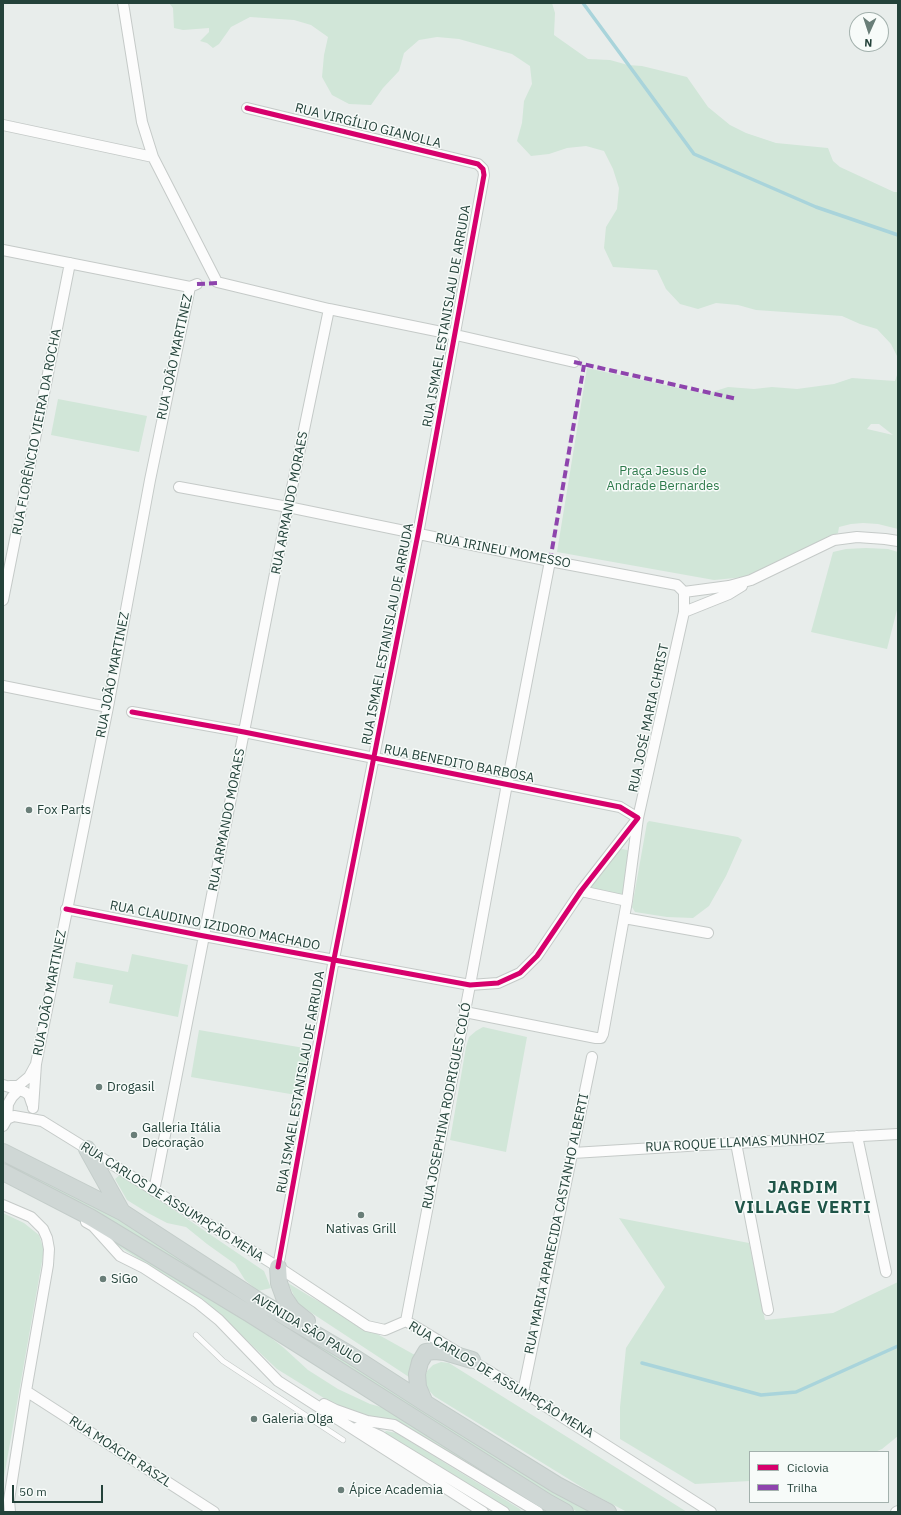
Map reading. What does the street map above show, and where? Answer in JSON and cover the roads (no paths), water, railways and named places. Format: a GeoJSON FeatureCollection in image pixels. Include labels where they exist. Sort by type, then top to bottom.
{"type":"FeatureCollection","features":[{"type":"Feature","properties":{"kind":"main road"},"geometry":{"type":"LineString","coordinates":[[87,1149],[122,1212]]}},
{"type":"Feature","properties":{"kind":"main road","name":"AVENIDA SÃO PAULO"},"geometry":{"type":"LineString","coordinates":[[3,1152],[122,1212],[262,1303],[349,1354],[425,1404],[557,1485],[608,1512]]}},
{"type":"Feature","properties":{"kind":"main road","name":"AVENIDA SÃO PAULO"},"geometry":{"type":"LineString","coordinates":[[3,1172],[90,1217],[244,1310],[540,1498],[565,1512]]}},
{"type":"Feature","properties":{"kind":"main road"},"geometry":{"type":"LineString","coordinates":[[278,1267],[279,1283],[284,1297],[292,1309],[349,1354]]}},
{"type":"Feature","properties":{"kind":"main road"},"geometry":{"type":"LineString","coordinates":[[425,1404],[418,1387],[417,1374],[420,1362],[426,1352],[445,1352],[472,1360]]}},
{"type":"Feature","properties":{"kind":"street"},"geometry":{"type":"LineString","coordinates":[[123,3],[142,122],[153,157],[217,282],[329,309],[456,335],[574,362]]}},
{"type":"Feature","properties":{"kind":"street","name":"RUA VIRGÍLIO GIANOLLA"},"geometry":{"type":"LineString","coordinates":[[247,108],[478,164],[483,169]]}},
{"type":"Feature","properties":{"kind":"street"},"geometry":{"type":"LineString","coordinates":[[3,125],[153,157]]}},
{"type":"Feature","properties":{"kind":"street","name":"RUA ISMAEL ESTANISLAU DE ARRUDA"},"geometry":{"type":"LineString","coordinates":[[278,1267],[334,960],[375,759],[456,335],[484,175],[483,169]]}},
{"type":"Feature","properties":{"kind":"street"},"geometry":{"type":"LineString","coordinates":[[3,250],[70,263]]}},
{"type":"Feature","properties":{"kind":"street","name":"RUA JOÃO MARTINEZ"},"geometry":{"type":"LineString","coordinates":[[33,1108],[36,1064],[66,909],[108,707],[150,480],[194,285],[70,263]]}},
{"type":"Feature","properties":{"kind":"street","name":"RUA FLORÊNCIO VIEIRA DA ROCHA"},"geometry":{"type":"LineString","coordinates":[[3,600],[70,263]]}},
{"type":"Feature","properties":{"kind":"street","name":"RUA ARMANDO MORAES"},"geometry":{"type":"LineString","coordinates":[[154,1191],[288,507],[329,309]]}},
{"type":"Feature","properties":{"kind":"street","name":"RUA IRINEU MOMESSO"},"geometry":{"type":"LineString","coordinates":[[179,487],[288,507],[550,561],[677,585],[684,592]]}},
{"type":"Feature","properties":{"kind":"street"},"geometry":{"type":"LineString","coordinates":[[684,612],[729,594],[751,580],[834,540],[857,537],[898,541]]}},
{"type":"Feature","properties":{"kind":"street","name":"RUA JOSEPHINA RODRIGUES COLÓ"},"geometry":{"type":"LineString","coordinates":[[406,1321],[550,561]]}},
{"type":"Feature","properties":{"kind":"street"},"geometry":{"type":"LineString","coordinates":[[684,592],[729,586],[751,580]]}},
{"type":"Feature","properties":{"kind":"street","name":"RUA JOSÉ MARIA CHRIST"},"geometry":{"type":"LineString","coordinates":[[465,1012],[601,1038],[603,1034],[627,901],[638,818],[684,612],[684,592]]}},
{"type":"Feature","properties":{"kind":"street"},"geometry":{"type":"LineString","coordinates":[[3,686],[108,707]]}},
{"type":"Feature","properties":{"kind":"street","name":"RUA BENEDITO BARBOSA"},"geometry":{"type":"LineString","coordinates":[[132,712],[244,732],[620,807],[638,818]]}},
{"type":"Feature","properties":{"kind":"street","name":"RUA CLAUDINO IZIDORO MACHADO"},"geometry":{"type":"LineString","coordinates":[[66,909],[470,985],[498,983],[520,973],[537,956],[581,891],[638,818]]}},
{"type":"Feature","properties":{"kind":"street"},"geometry":{"type":"LineString","coordinates":[[581,891],[627,901]]}},
{"type":"Feature","properties":{"kind":"street"},"geometry":{"type":"LineString","coordinates":[[624,918],[708,933]]}},
{"type":"Feature","properties":{"kind":"street","name":"RUA MARIA APARECIDA CASTANHO ALBERTI"},"geometry":{"type":"LineString","coordinates":[[523,1392],[592,1057]]}},
{"type":"Feature","properties":{"kind":"street","name":"RUA JOÃO MARTINEZ"},"geometry":{"type":"LineString","coordinates":[[11,1087],[18,1086],[24,1082],[29,1077],[36,1064]]}},
{"type":"Feature","properties":{"kind":"street"},"geometry":{"type":"LineString","coordinates":[[5,1122],[8,1104],[12,1097],[11,1087],[29,1095],[33,1108],[42,1121]]}},
{"type":"Feature","properties":{"kind":"street"},"geometry":{"type":"LineString","coordinates":[[5,1122],[14,1116],[42,1121]]}},
{"type":"Feature","properties":{"kind":"street","name":"RUA CARLOS DE ASSUMPÇÃO MENA"},"geometry":{"type":"LineString","coordinates":[[42,1121],[278,1267],[367,1326],[386,1330],[406,1321],[472,1360],[711,1512]]}},
{"type":"Feature","properties":{"kind":"street","name":"RUA ROQUE LLAMAS MUNHOZ"},"geometry":{"type":"LineString","coordinates":[[573,1154],[898,1134]]}},
{"type":"Feature","properties":{"kind":"street"},"geometry":{"type":"LineString","coordinates":[[857,1136],[886,1272]]}},
{"type":"Feature","properties":{"kind":"street"},"geometry":{"type":"LineString","coordinates":[[736,1143],[768,1310]]}},
{"type":"Feature","properties":{"kind":"street"},"geometry":{"type":"LineString","coordinates":[[51,1196],[70,1212],[93,1226],[120,1256],[144,1268],[198,1303],[219,1320],[278,1381],[483,1512]]}},
{"type":"Feature","properties":{"kind":"street"},"geometry":{"type":"LineString","coordinates":[[3,1205],[31,1218],[43,1229],[47,1238],[49,1249],[48,1265],[9,1500],[10,1512]]}},
{"type":"Feature","properties":{"kind":"street"},"geometry":{"type":"LineString","coordinates":[[278,1381],[336,1410],[367,1421],[394,1425],[538,1512]]}},
{"type":"Feature","properties":{"kind":"street","name":"RUA MOACIR RASZL"},"geometry":{"type":"LineString","coordinates":[[26,1391],[214,1512]]}},
{"type":"Feature","properties":{"kind":"street"},"geometry":{"type":"LineString","coordinates":[[352,1428],[360,1427],[380,1436],[504,1512]]}},
{"type":"Feature","properties":{"kind":"street"},"geometry":{"type":"LineString","coordinates":[[503,1492],[525,1512]]}},
{"type":"Feature","properties":{"kind":"lane"},"geometry":{"type":"LineString","coordinates":[[196,1336],[223,1361],[343,1440]]}},
{"type":"Feature","properties":{"kind":"waterway"},"geometry":{"type":"LineString","coordinates":[[583,3],[694,154],[816,207],[898,235]]}},
{"type":"Feature","properties":{"kind":"waterway"},"geometry":{"type":"LineString","coordinates":[[642,1363],[761,1395],[796,1392],[898,1346]]}},
{"type":"Feature","properties":{"kind":"place","name":"Fox Parts"},"geometry":{"type":"Point","coordinates":[29,810]}},
{"type":"Feature","properties":{"kind":"place","name":"Drogasil"},"geometry":{"type":"Point","coordinates":[99,1087]}},
{"type":"Feature","properties":{"kind":"place","name":"Galleria Itália Decoração"},"geometry":{"type":"Point","coordinates":[134,1135]}},
{"type":"Feature","properties":{"kind":"place","name":"Nativas Grill"},"geometry":{"type":"Point","coordinates":[361,1215]}},
{"type":"Feature","properties":{"kind":"place","name":"SiGo"},"geometry":{"type":"Point","coordinates":[103,1279]}},
{"type":"Feature","properties":{"kind":"place","name":"Galeria Olga"},"geometry":{"type":"Point","coordinates":[254,1419]}},
{"type":"Feature","properties":{"kind":"place","name":"Ápice Academia"},"geometry":{"type":"Point","coordinates":[341,1490]}},
{"type":"Feature","properties":{"kind":"district","name":"JARDIM VILLAGE VERTI"},"geometry":{"type":"Point","coordinates":[803,1198]}},
{"type":"Feature","properties":{"kind":"park label","name":"Praça Jesus de Andrade Bernardes"},"geometry":{"type":"Point","coordinates":[663,478]}}]}
